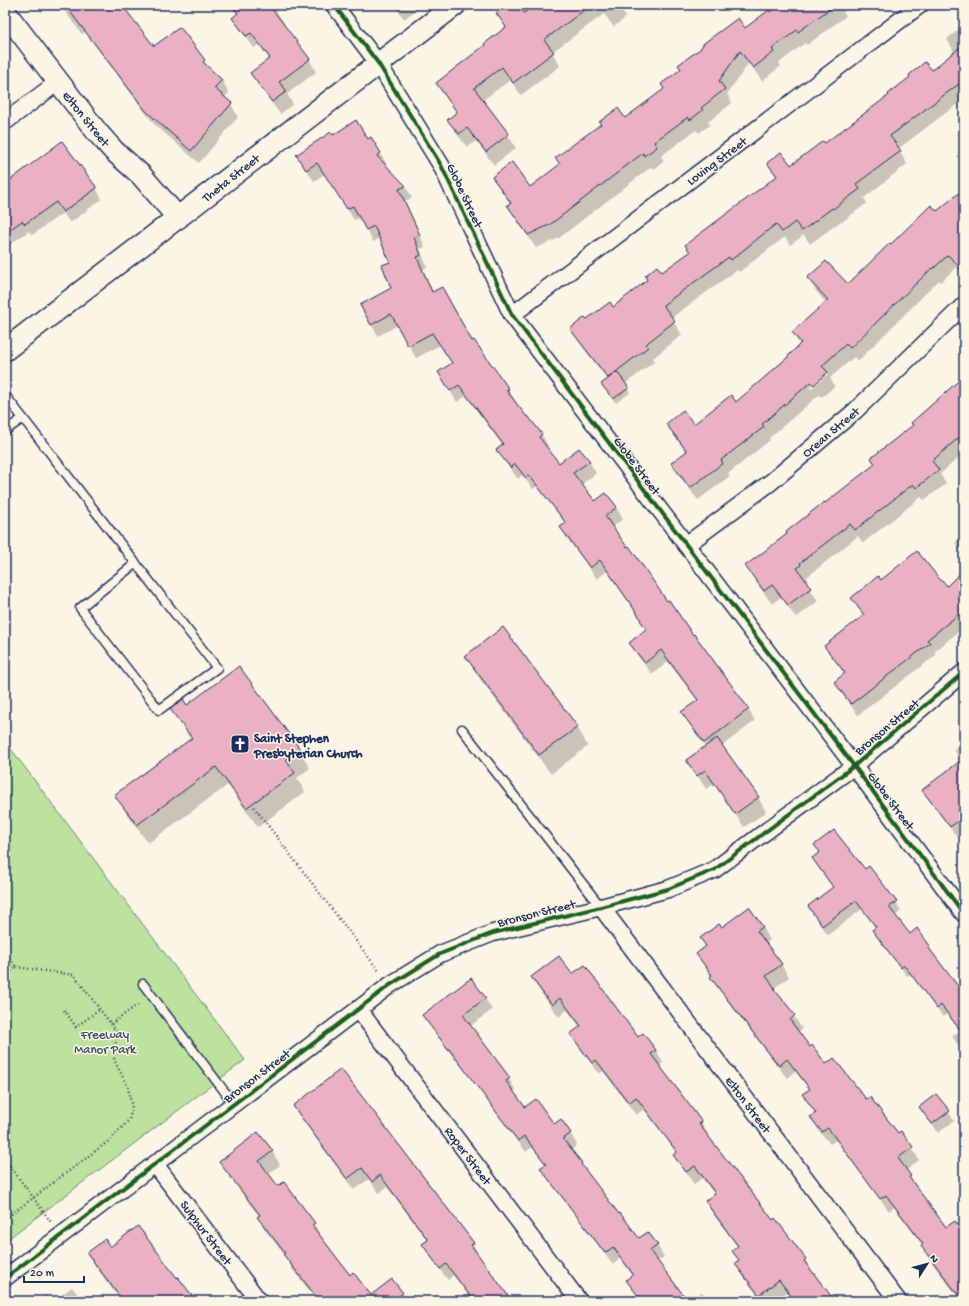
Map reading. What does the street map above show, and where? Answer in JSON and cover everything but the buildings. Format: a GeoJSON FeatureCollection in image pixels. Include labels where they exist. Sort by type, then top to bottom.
{"type":"FeatureCollection","features":[{"type":"Feature","properties":{"kind":"street","name":"Globe Street"},"geometry":{"type":"LineString","coordinates":[[334,5],[378,63],[441,164],[512,315],[854,766],[964,914]]}},
{"type":"Feature","properties":{"kind":"street","name":"Theta Street"},"geometry":{"type":"LineString","coordinates":[[5,350],[455,5]]}},
{"type":"Feature","properties":{"kind":"street","name":"Loving Street"},"geometry":{"type":"LineString","coordinates":[[512,315],[920,5]]}},
{"type":"Feature","properties":{"kind":"street","name":"Elton Street"},"geometry":{"type":"LineString","coordinates":[[5,12],[101,137],[141,175],[178,218]]}},
{"type":"Feature","properties":{"kind":"street"},"geometry":{"type":"LineString","coordinates":[[5,122],[58,82]]}},
{"type":"Feature","properties":{"kind":"street","name":"Orean Street"},"geometry":{"type":"LineString","coordinates":[[686,545],[770,482],[855,411],[964,305]]}},
{"type":"Feature","properties":{"kind":"street","name":"Bronson Street"},"geometry":{"type":"LineString","coordinates":[[5,1278],[390,985],[440,954],[493,933],[668,889],[714,870],[854,766],[964,672]]}},
{"type":"Feature","properties":{"kind":"street","name":"Elton Street"},"geometry":{"type":"LineString","coordinates":[[601,907],[898,1301]]}},
{"type":"Feature","properties":{"kind":"street","name":"Roper Street"},"geometry":{"type":"LineString","coordinates":[[358,1009],[579,1301]]}},
{"type":"Feature","properties":{"kind":"street","name":"Sulphur Street"},"geometry":{"type":"LineString","coordinates":[[155,1164],[259,1301]]}},
{"type":"Feature","properties":{"kind":"lane"},"geometry":{"type":"LineString","coordinates":[[5,395],[136,563],[217,668],[158,710],[80,608],[136,563]]}},
{"type":"Feature","properties":{"kind":"lane"},"geometry":{"type":"LineString","coordinates":[[5,431],[23,418]]}},
{"type":"Feature","properties":{"kind":"lane"},"geometry":{"type":"LineString","coordinates":[[462,729],[601,907]]}},
{"type":"Feature","properties":{"kind":"lane"},"geometry":{"type":"LineString","coordinates":[[143,984],[234,1104]]}},
{"type":"Feature","properties":{"kind":"path"},"geometry":{"type":"LineString","coordinates":[[254,807],[390,985]]}},
{"type":"Feature","properties":{"kind":"path"},"geometry":{"type":"LineString","coordinates":[[5,848],[7,851],[5,852]]}},
{"type":"Feature","properties":{"kind":"path"},"geometry":{"type":"LineString","coordinates":[[5,952],[16,967]]}},
{"type":"Feature","properties":{"kind":"path"},"geometry":{"type":"LineString","coordinates":[[5,976],[16,967],[74,974],[117,1032],[114,1060],[128,1086],[132,1108],[129,1120],[110,1140],[5,1219]]}},
{"type":"Feature","properties":{"kind":"path"},"geometry":{"type":"LineString","coordinates":[[111,1024],[152,995]]}},
{"type":"Feature","properties":{"kind":"path"},"geometry":{"type":"LineString","coordinates":[[64,1010],[76,1027],[100,1009]]}},
{"type":"Feature","properties":{"kind":"path"},"geometry":{"type":"LineString","coordinates":[[5,1159],[61,1235]]}},
{"type":"Feature","properties":{"kind":"green space","name":"Freeway Manor Park"},"geometry":{"type":"Polygon","coordinates":[[[5,741],[245,1060],[5,1241],[5,741]]]}},
{"type":"Feature","properties":{"kind":"cycle path"},"geometry":{"type":"LineString","coordinates":[[334,5],[378,63],[441,165],[512,315],[854,766],[964,914]]}},
{"type":"Feature","properties":{"kind":"cycle path"},"geometry":{"type":"LineString","coordinates":[[5,1278],[390,985],[440,954],[493,933],[668,889],[714,870],[854,766],[964,672]]}},
{"type":"Feature","properties":{"kind":"place","name":"Saint Stephen Presbyterian Church"},"geometry":{"type":"Point","coordinates":[240,744]}}]}
